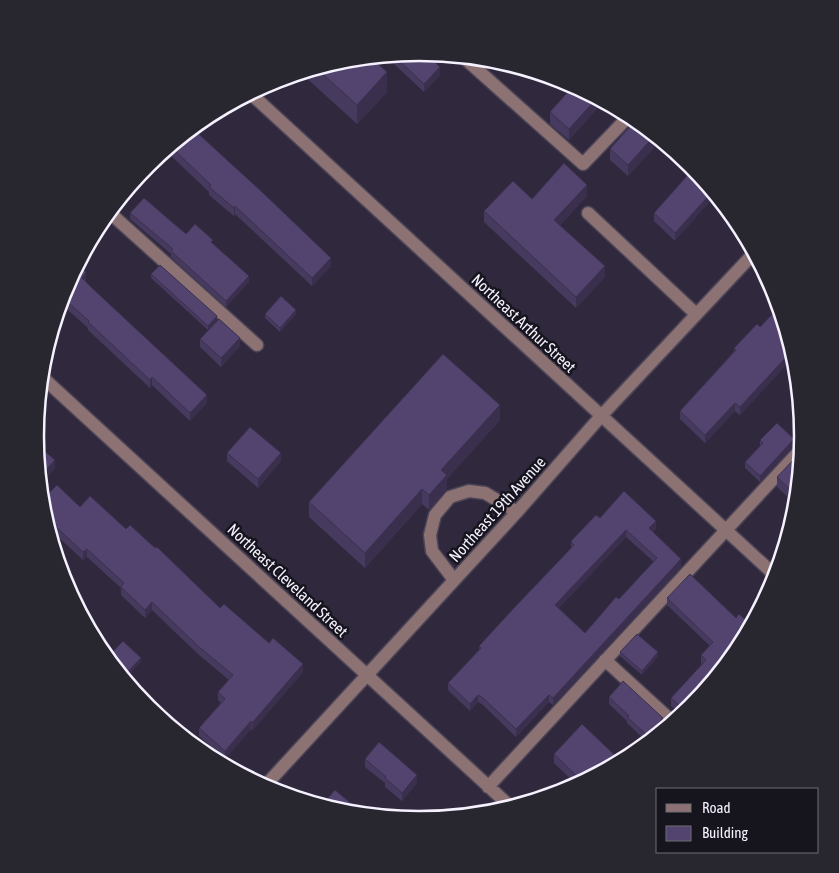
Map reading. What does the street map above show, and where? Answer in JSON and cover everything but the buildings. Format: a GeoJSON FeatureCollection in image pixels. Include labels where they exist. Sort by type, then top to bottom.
{"type":"FeatureCollection","features":[{"type":"Feature","properties":{"kind":"street"},"geometry":{"type":"LineString","coordinates":[[471,64],[583,164],[624,121]]}},
{"type":"Feature","properties":{"kind":"street","name":"Northeast Arthur Street"},"geometry":{"type":"LineString","coordinates":[[256,99],[770,571]]}},
{"type":"Feature","properties":{"kind":"street"},"geometry":{"type":"LineString","coordinates":[[588,213],[696,314]]}},
{"type":"Feature","properties":{"kind":"street"},"geometry":{"type":"LineString","coordinates":[[115,217],[257,345]]}},
{"type":"Feature","properties":{"kind":"street","name":"Northeast 19th Avenue"},"geometry":{"type":"LineString","coordinates":[[270,781],[518,512],[602,416],[749,257]]}},
{"type":"Feature","properties":{"kind":"street","name":"Northeast Cleveland Street"},"geometry":{"type":"LineString","coordinates":[[48,382],[505,802]]}},
{"type":"Feature","properties":{"kind":"street"},"geometry":{"type":"LineString","coordinates":[[488,787],[794,457]]}},
{"type":"Feature","properties":{"kind":"street"},"geometry":{"type":"LineString","coordinates":[[454,580],[432,551],[430,534],[435,515],[450,497],[469,491],[485,493],[518,512]]}},
{"type":"Feature","properties":{"kind":"street"},"geometry":{"type":"LineString","coordinates":[[605,660],[668,718]]}}]}
